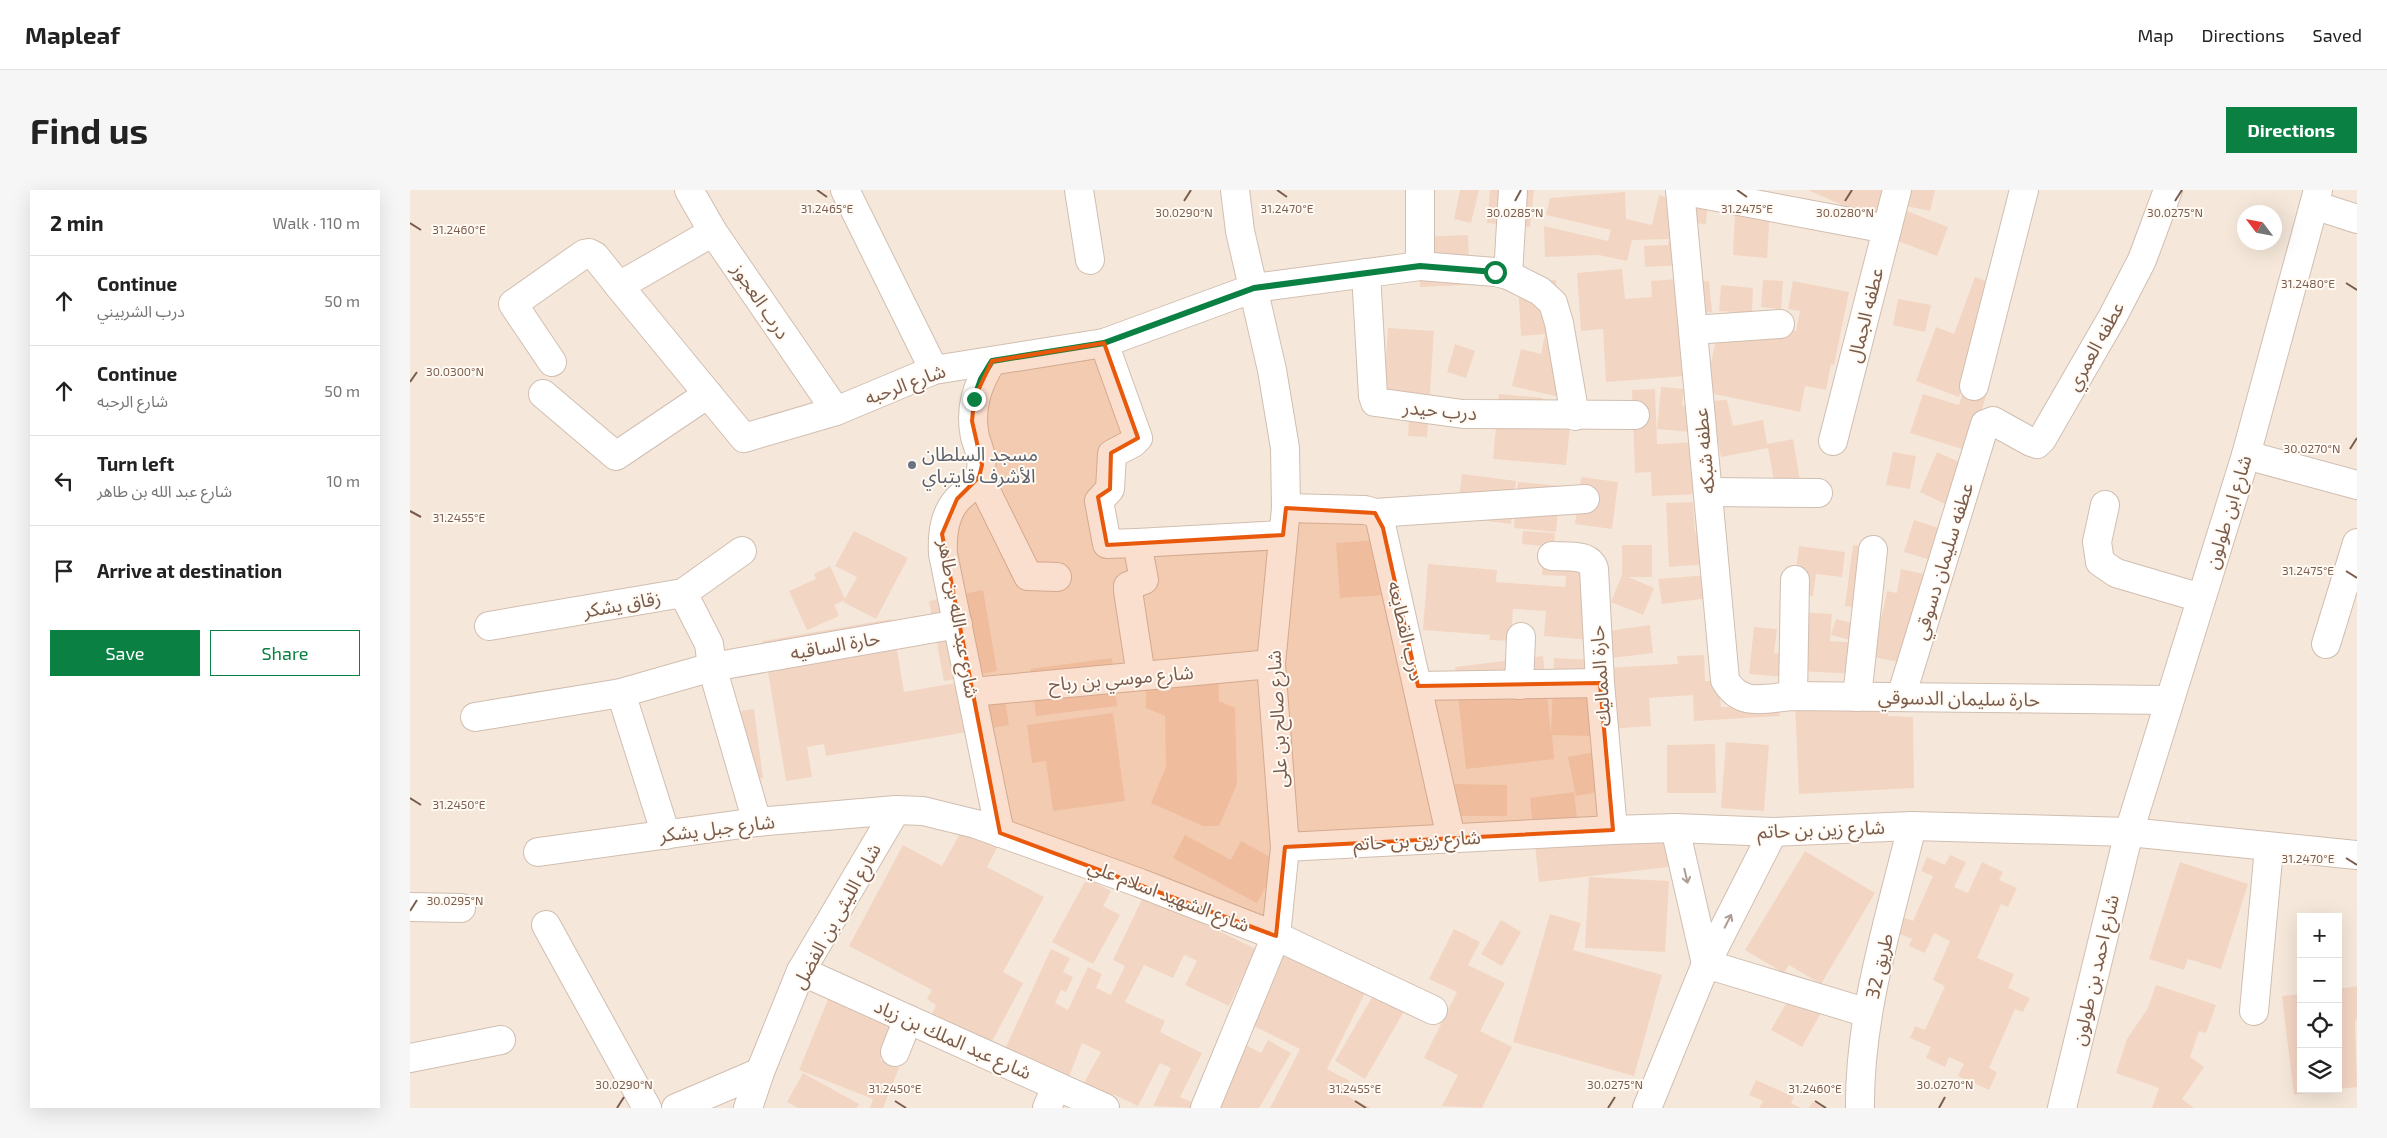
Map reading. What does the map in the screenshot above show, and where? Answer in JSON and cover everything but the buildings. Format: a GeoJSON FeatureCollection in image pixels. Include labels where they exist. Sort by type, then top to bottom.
{"type":"FeatureCollection","features":[{"type":"Feature","properties":{"kind":"street","name":"درب العجوز"},"geometry":{"type":"LineString","coordinates":[[689,190],[714,232],[836,410]]}},
{"type":"Feature","properties":{"kind":"street"},"geometry":{"type":"LineString","coordinates":[[845,190],[934,370]]}},
{"type":"Feature","properties":{"kind":"street"},"geometry":{"type":"LineString","coordinates":[[1079,190],[1090,260]]}},
{"type":"Feature","properties":{"kind":"street","name":"شارع صالح بن على"},"geometry":{"type":"LineString","coordinates":[[1205,1108],[1276,936],[1285,847],[1271,664],[1286,508],[1285,448],[1272,370],[1240,231],[1235,190]]}},
{"type":"Feature","properties":{"kind":"street"},"geometry":{"type":"LineString","coordinates":[[1420,190],[1420,266]]}},
{"type":"Feature","properties":{"kind":"street"},"geometry":{"type":"LineString","coordinates":[[1508,275],[1513,190]]}},
{"type":"Feature","properties":{"kind":"street","name":"عطفه شبكه"},"geometry":{"type":"LineString","coordinates":[[1749,699],[1738,697],[1731,691],[1725,680],[1680,190],[1887,229]]}},
{"type":"Feature","properties":{"kind":"street","name":"عطفه الجمال"},"geometry":{"type":"LineString","coordinates":[[1833,441],[1897,190]]}},
{"type":"Feature","properties":{"kind":"street"},"geometry":{"type":"LineString","coordinates":[[1974,386],[2024,190]]}},
{"type":"Feature","properties":{"kind":"street","name":"عطفه العمري"},"geometry":{"type":"LineString","coordinates":[[1985,424],[1993,421],[2037,444],[2042,439],[2113,316],[2142,260],[2168,190]]}},
{"type":"Feature","properties":{"kind":"street"},"geometry":{"type":"LineString","coordinates":[[2316,198],[2357,219]]}},
{"type":"Feature","properties":{"kind":"street","name":"شارع ابن طولون"},"geometry":{"type":"LineString","coordinates":[[2129,832],[2246,455],[2316,198]]}},
{"type":"Feature","properties":{"kind":"street"},"geometry":{"type":"LineString","coordinates":[[619,286],[714,232]]}},
{"type":"Feature","properties":{"kind":"street"},"geometry":{"type":"LineString","coordinates":[[543,394],[616,456],[708,394],[595,256],[589,253],[584,254],[513,304],[552,362]]}},
{"type":"Feature","properties":{"kind":"street","name":"شارع الرحبه"},"geometry":{"type":"LineString","coordinates":[[708,394],[744,438],[836,410],[934,370],[1104,343],[1254,288],[1420,266],[1495,272],[1508,275],[1540,291],[1553,303],[1559,324],[1575,416]]}},
{"type":"Feature","properties":{"kind":"street","name":"درب حيدر"},"geometry":{"type":"LineString","coordinates":[[1366,273],[1375,402],[1463,414],[1636,415]]}},
{"type":"Feature","properties":{"kind":"street"},"geometry":{"type":"LineString","coordinates":[[1693,330],[1780,324]]}},
{"type":"Feature","properties":{"kind":"street"},"geometry":{"type":"LineString","coordinates":[[1104,343],[1138,438],[1133,443],[1112,454],[1110,489],[1099,501],[1107,544],[1283,535]]}},
{"type":"Feature","properties":{"kind":"street"},"geometry":{"type":"LineString","coordinates":[[992,361],[981,379],[974,399],[972,420],[982,465],[979,477],[1028,576],[1057,577]]}},
{"type":"Feature","properties":{"kind":"street","name":"عطفه سليمان دسوقي"},"geometry":{"type":"LineString","coordinates":[[1901,697],[1985,424]]}},
{"type":"Feature","properties":{"kind":"street"},"geometry":{"type":"LineString","coordinates":[[2246,455],[2357,485]]}},
{"type":"Feature","properties":{"kind":"street","name":"شارع عبد الله بن طاهر"},"geometry":{"type":"LineString","coordinates":[[979,477],[972,487],[957,499],[947,515],[942,534],[943,554],[1000,833]]}},
{"type":"Feature","properties":{"kind":"street"},"geometry":{"type":"LineString","coordinates":[[1708,492],[1818,493]]}},
{"type":"Feature","properties":{"kind":"street"},"geometry":{"type":"LineString","coordinates":[[1286,508],[1365,510],[1375,513],[1585,499]]}},
{"type":"Feature","properties":{"kind":"street"},"geometry":{"type":"LineString","coordinates":[[2105,505],[2097,542],[2100,562],[2116,573],[2201,598]]}},
{"type":"Feature","properties":{"kind":"street","name":"درب القطايعه"},"geometry":{"type":"LineString","coordinates":[[1375,513],[1383,528],[1451,838]]}},
{"type":"Feature","properties":{"kind":"street"},"geometry":{"type":"LineString","coordinates":[[1137,543],[1144,580],[1128,586],[1128,591],[1141,676]]}},
{"type":"Feature","properties":{"kind":"street"},"geometry":{"type":"LineString","coordinates":[[2326,644],[2357,543]]}},
{"type":"Feature","properties":{"kind":"street","name":"زقاق يشكر"},"geometry":{"type":"LineString","coordinates":[[489,626],[683,593],[742,550]]}},
{"type":"Feature","properties":{"kind":"street"},"geometry":{"type":"LineString","coordinates":[[1857,697],[1873,550]]}},
{"type":"Feature","properties":{"kind":"street","name":"حارة المماليك"},"geometry":{"type":"LineString","coordinates":[[1552,556],[1581,558],[1592,563],[1613,830]]}},
{"type":"Feature","properties":{"kind":"street"},"geometry":{"type":"LineString","coordinates":[[1793,696],[1795,580]]}},
{"type":"Feature","properties":{"kind":"street"},"geometry":{"type":"LineString","coordinates":[[683,593],[709,644],[712,667],[757,822]]}},
{"type":"Feature","properties":{"kind":"street","name":"حارة الساقيه"},"geometry":{"type":"LineString","coordinates":[[475,717],[621,693],[712,667],[958,624]]}},
{"type":"Feature","properties":{"kind":"street"},"geometry":{"type":"LineString","coordinates":[[1520,686],[1521,637]]}},
{"type":"Feature","properties":{"kind":"street","name":"شارع موسي بن رباح"},"geometry":{"type":"LineString","coordinates":[[972,692],[1271,664]]}},
{"type":"Feature","properties":{"kind":"street"},"geometry":{"type":"LineString","coordinates":[[1418,686],[1520,686],[1600,683]]}},
{"type":"Feature","properties":{"kind":"street"},"geometry":{"type":"LineString","coordinates":[[621,693],[666,834]]}},
{"type":"Feature","properties":{"kind":"street","name":"حارة سليمان الدسوقي"},"geometry":{"type":"LineString","coordinates":[[1749,699],[1793,696],[2169,700]]}},
{"type":"Feature","properties":{"kind":"street","name":"شارع جبل يشكر"},"geometry":{"type":"LineString","coordinates":[[538,852],[757,822],[896,810]]}},
{"type":"Feature","properties":{"kind":"street","name":"شارع الشهيد اسلام علي"},"geometry":{"type":"LineString","coordinates":[[896,810],[923,811],[941,815],[1000,833],[1140,883],[1276,936],[1433,1010]]}},
{"type":"Feature","properties":{"kind":"street","name":"شارع الليثى بن الفضل"},"geometry":{"type":"LineString","coordinates":[[748,1108],[760,1072],[801,971],[896,810]]}},
{"type":"Feature","properties":{"kind":"street","name":"شارع زين بن حاتم"},"geometry":{"type":"LineString","coordinates":[[1285,847],[1613,830],[1675,828],[1773,832],[1912,826],[2129,832],[2269,848],[2357,855]]}},
{"type":"Feature","properties":{"kind":"street","name":"طريق 32"},"geometry":{"type":"LineString","coordinates":[[1860,1108],[1863,1049],[1868,1012],[1912,826]]}},
{"type":"Feature","properties":{"kind":"street"},"geometry":{"type":"LineString","coordinates":[[1675,828],[1706,964]]}},
{"type":"Feature","properties":{"kind":"street"},"geometry":{"type":"LineString","coordinates":[[1647,1108],[1706,964],[1773,832]]}},
{"type":"Feature","properties":{"kind":"street","name":"شارع احمد بن طولون"},"geometry":{"type":"LineString","coordinates":[[2062,1108],[2129,832]]}},
{"type":"Feature","properties":{"kind":"street"},"geometry":{"type":"LineString","coordinates":[[2254,1011],[2269,848]]}},
{"type":"Feature","properties":{"kind":"street"},"geometry":{"type":"LineString","coordinates":[[410,907],[461,908]]}},
{"type":"Feature","properties":{"kind":"street"},"geometry":{"type":"LineString","coordinates":[[546,925],[647,1108]]}},
{"type":"Feature","properties":{"kind":"street"},"geometry":{"type":"LineString","coordinates":[[1706,964],[1868,1012]]}},
{"type":"Feature","properties":{"kind":"street","name":"شارع عبد الملك بن زياد"},"geometry":{"type":"LineString","coordinates":[[801,971],[908,1019],[1052,1097],[1105,1108]]}},
{"type":"Feature","properties":{"kind":"street"},"geometry":{"type":"LineString","coordinates":[[895,1052],[908,1019]]}},
{"type":"Feature","properties":{"kind":"street"},"geometry":{"type":"LineString","coordinates":[[410,1058],[501,1040]]}},
{"type":"Feature","properties":{"kind":"street"},"geometry":{"type":"LineString","coordinates":[[676,1108],[760,1072]]}},
{"type":"Feature","properties":{"kind":"highlighted area"},"geometry":{"type":"Polygon","coordinates":[[[1104,343],[1138,438],[1111,453],[1110,489],[1098,497],[1107,545],[1283,535],[1286,508],[1375,513],[1383,528],[1418,686],[1600,683],[1613,830],[1285,847],[1276,936],[1000,833],[942,534],[957,499],[979,477],[982,465],[972,421],[974,399],[992,361],[1104,343]]]}},
{"type":"Feature","properties":{"kind":"shaded area"},"geometry":{"type":"Polygon","coordinates":[[[410,190],[2357,190],[2357,1108],[410,1108],[410,190]]]}},
{"type":"Feature","properties":{"kind":"place","name":"مسجد السلطان الأشرف قايتباي"},"geometry":{"type":"Point","coordinates":[912,465]}},
{"type":"Feature","properties":{"kind":"route"},"geometry":{"type":"LineString","coordinates":[[974,399],[981,379],[992,361],[1104,343],[1254,288],[1420,266],[1495,272]]}}]}
